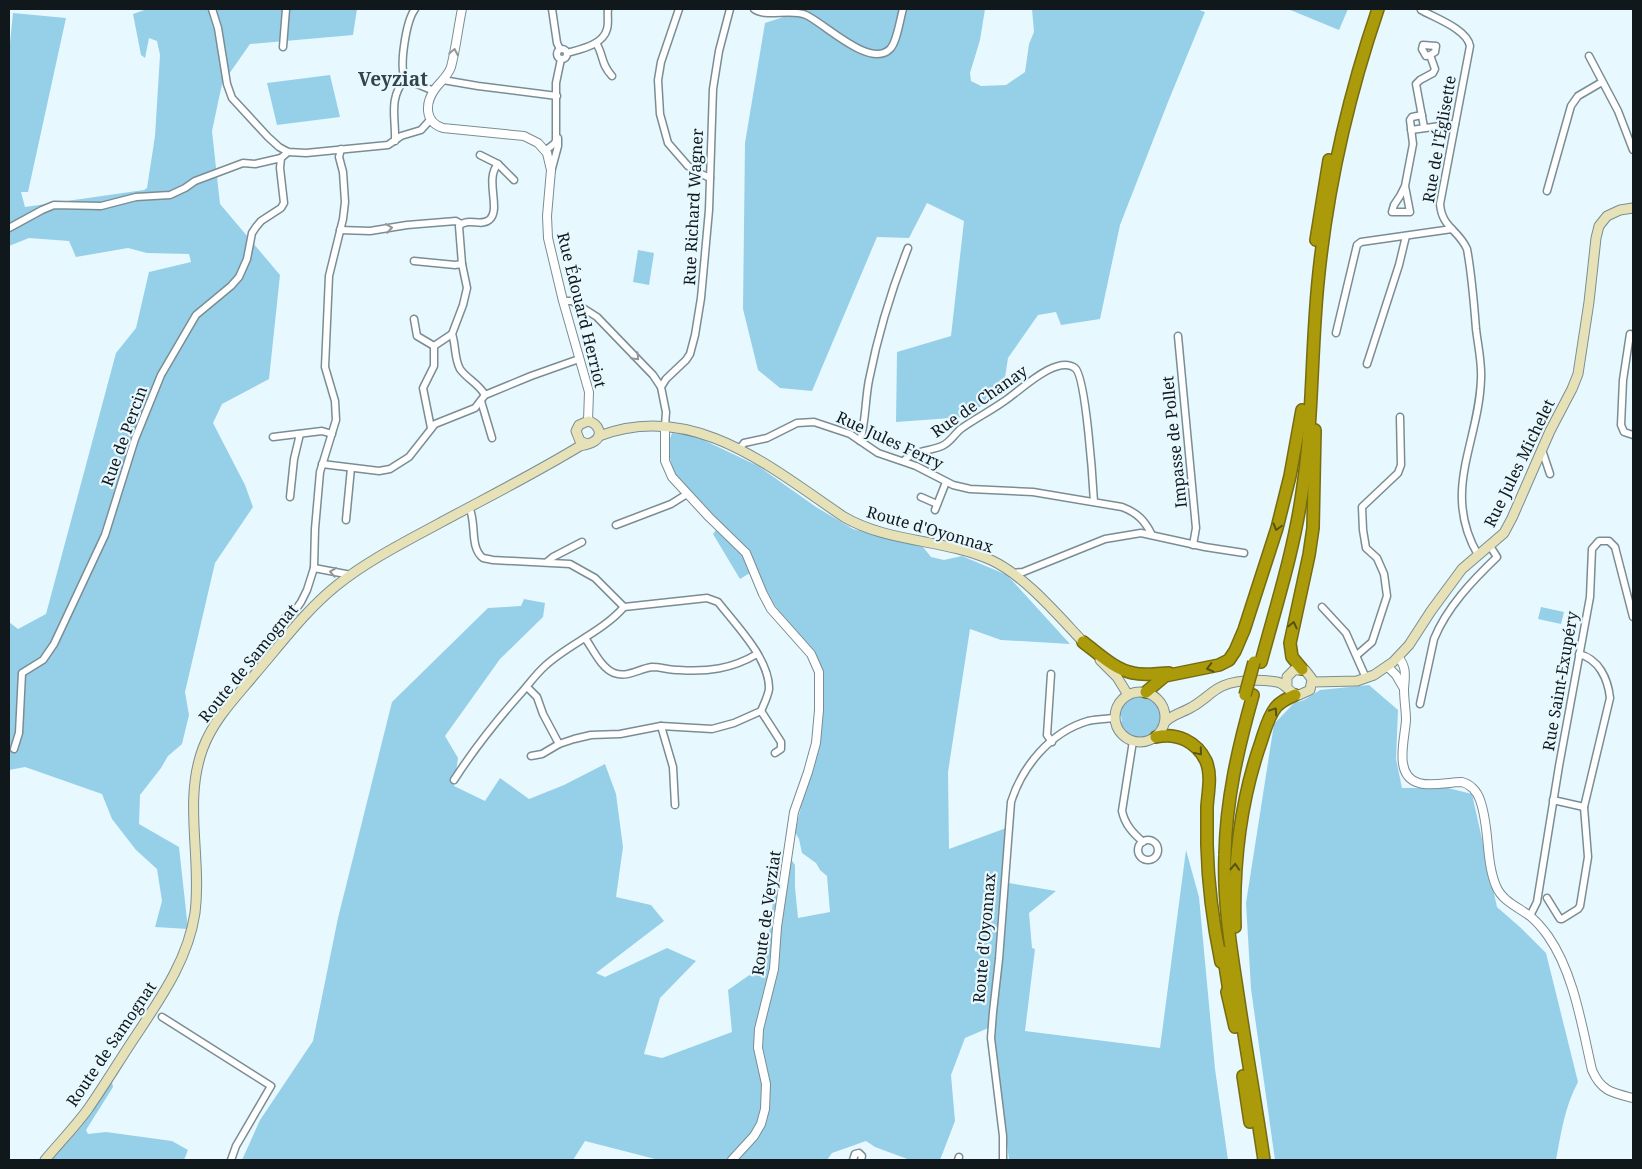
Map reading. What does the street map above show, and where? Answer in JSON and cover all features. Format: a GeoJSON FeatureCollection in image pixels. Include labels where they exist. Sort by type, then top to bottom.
{"type":"FeatureCollection","features":[{"type":"Feature","properties":{"kind":"highway"},"geometry":{"type":"LineString","coordinates":[[1258,662],[1292,509],[1298,461],[1311,282],[1323,191],[1342,105],[1370,9]]}},
{"type":"Feature","properties":{"kind":"highway"},"geometry":{"type":"LineString","coordinates":[[1257,1160],[1226,970],[1218,903],[1217,844],[1221,805],[1226,770],[1293,544],[1303,491],[1308,443],[1315,311],[1323,241],[1340,146],[1357,75],[1378,9]]}},
{"type":"Feature","properties":{"kind":"highway"},"geometry":{"type":"LineString","coordinates":[[1302,669],[1292,657],[1290,648],[1313,528],[1315,476],[1315,311]]}},
{"type":"Feature","properties":{"kind":"highway"},"geometry":{"type":"LineString","coordinates":[[1146,692],[1165,676],[1223,664],[1233,655],[1240,640],[1279,520],[1290,476],[1302,410]]}},
{"type":"Feature","properties":{"kind":"highway"},"geometry":{"type":"LineString","coordinates":[[1083,642],[1114,664],[1130,672],[1144,675],[1188,672]]}},
{"type":"Feature","properties":{"kind":"highway"},"geometry":{"type":"LineString","coordinates":[[1239,1003],[1234,880],[1242,812],[1248,785],[1270,718],[1291,691]]}},
{"type":"Feature","properties":{"kind":"highway"},"geometry":{"type":"LineString","coordinates":[[1249,695],[1227,814],[1225,850],[1227,919],[1264,1160]]}},
{"type":"Feature","properties":{"kind":"highway"},"geometry":{"type":"LineString","coordinates":[[1156,737],[1172,735],[1188,740],[1202,754],[1208,766],[1207,845],[1211,906],[1235,1026]]}},
{"type":"Feature","properties":{"kind":"main road","name":"Rue Jules Michelet"},"geometry":{"type":"LineString","coordinates":[[1313,682],[1357,681],[1387,666],[1409,644],[1454,579],[1478,555],[1500,537],[1509,524],[1550,430],[1578,374],[1590,302],[1596,238],[1599,226],[1607,216],[1620,210],[1633,208]]}},
{"type":"Feature","properties":{"kind":"main road"},"geometry":{"type":"LineString","coordinates":[[592,422],[599,430],[598,436],[594,442],[588,444],[580,441],[576,435],[579,425],[592,422],[602,427],[665,426]]}},
{"type":"Feature","properties":{"kind":"main road","name":"Route d'Oyonnax"},"geometry":{"type":"LineString","coordinates":[[665,426],[700,432],[740,448],[862,526],[879,532],[979,556],[997,563],[1027,585],[1117,677],[1128,695]]}},
{"type":"Feature","properties":{"kind":"main road"},"geometry":{"type":"LineString","coordinates":[[598,436],[626,428]]}},
{"type":"Feature","properties":{"kind":"main road","name":"Route de Samognat"},"geometry":{"type":"LineString","coordinates":[[560,458],[571,445],[576,435]]}},
{"type":"Feature","properties":{"kind":"main road","name":"Route de Samognat"},"geometry":{"type":"LineString","coordinates":[[45,1160],[87,1111],[160,1000],[178,969],[192,931],[195,913],[197,860],[193,807],[196,771],[203,747],[215,724],[287,636],[316,604],[351,575],[391,550],[580,446],[588,444]]}},
{"type":"Feature","properties":{"kind":"main road"},"geometry":{"type":"LineString","coordinates":[[1165,722],[1175,714],[1195,705],[1219,688],[1240,681],[1276,682],[1291,691],[1304,695],[1310,690],[1313,682],[1308,672],[1302,669],[1294,670],[1289,674],[1286,680],[1291,691]]}},
{"type":"Feature","properties":{"kind":"main road"},"geometry":{"type":"LineString","coordinates":[[1164,706],[1165,722],[1162,730],[1156,737],[1147,742],[1138,742],[1133,741],[1120,732],[1115,718],[1118,704],[1134,692],[1146,692],[1153,695],[1164,706],[1174,709],[1186,705],[1219,682],[1233,677],[1274,677],[1289,674]]}},
{"type":"Feature","properties":{"kind":"street"},"geometry":{"type":"LineString","coordinates":[[212,9],[218,28],[227,84],[232,98],[268,137],[288,152],[306,153],[388,145],[401,136],[421,130],[430,120]]}},
{"type":"Feature","properties":{"kind":"street"},"geometry":{"type":"LineString","coordinates":[[282,47],[286,9]]}},
{"type":"Feature","properties":{"kind":"street"},"geometry":{"type":"LineString","coordinates":[[405,79],[403,72],[406,30],[408,20],[415,9]]}},
{"type":"Feature","properties":{"kind":"street"},"geometry":{"type":"LineString","coordinates":[[462,9],[451,69],[434,91],[428,106],[430,120],[442,128],[524,136],[535,140],[545,150],[555,143],[557,132]]}},
{"type":"Feature","properties":{"kind":"street"},"geometry":{"type":"LineString","coordinates":[[552,9],[557,43],[560,49]]}},
{"type":"Feature","properties":{"kind":"street"},"geometry":{"type":"LineString","coordinates":[[561,59],[567,56],[567,53],[596,43],[604,38],[608,27],[608,9]]}},
{"type":"Feature","properties":{"kind":"street"},"geometry":{"type":"LineString","coordinates":[[679,9],[660,62],[658,80],[660,114],[668,143],[688,166],[710,178]]}},
{"type":"Feature","properties":{"kind":"street","name":"Rue Richard Wagner"},"geometry":{"type":"LineString","coordinates":[[662,388],[666,379],[686,360],[692,347],[703,282],[710,210],[713,89],[719,51],[730,9]]}},
{"type":"Feature","properties":{"kind":"street"},"geometry":{"type":"LineString","coordinates":[[754,9],[760,12],[789,11],[806,15],[851,45],[872,54],[879,54],[889,50],[893,44],[903,9]]}},
{"type":"Feature","properties":{"kind":"street","name":"Rue de l'Églisette"},"geometry":{"type":"LineString","coordinates":[[1421,10],[1460,31],[1470,46],[1440,204],[1441,215],[1445,222],[1464,242],[1467,249],[1482,376],[1462,487],[1463,516],[1471,541],[1478,555]]}},
{"type":"Feature","properties":{"kind":"street"},"geometry":{"type":"LineString","coordinates":[[596,43],[604,66],[612,76]]}},
{"type":"Feature","properties":{"kind":"street"},"geometry":{"type":"LineString","coordinates":[[560,49],[565,49],[567,53]]}},
{"type":"Feature","properties":{"kind":"street"},"geometry":{"type":"LineString","coordinates":[[560,49],[557,56],[561,59]]}},
{"type":"Feature","properties":{"kind":"street"},"geometry":{"type":"LineString","coordinates":[[1424,128],[1416,84],[1433,73],[1435,68],[1430,55]]}},
{"type":"Feature","properties":{"kind":"street"},"geometry":{"type":"LineString","coordinates":[[1589,56],[1630,133],[1633,150]]}},
{"type":"Feature","properties":{"kind":"street"},"geometry":{"type":"LineString","coordinates":[[551,175],[558,146],[557,77],[561,59]]}},
{"type":"Feature","properties":{"kind":"street"},"geometry":{"type":"LineString","coordinates":[[405,79],[434,91]]}},
{"type":"Feature","properties":{"kind":"street"},"geometry":{"type":"LineString","coordinates":[[394,141],[394,98],[399,86],[405,79]]}},
{"type":"Feature","properties":{"kind":"street"},"geometry":{"type":"LineString","coordinates":[[443,80],[557,96]]}},
{"type":"Feature","properties":{"kind":"street"},"geometry":{"type":"LineString","coordinates":[[1547,191],[1571,106],[1578,96],[1602,82]]}},
{"type":"Feature","properties":{"kind":"street"},"geometry":{"type":"LineString","coordinates":[[1405,186],[1412,144],[1410,120],[1412,117],[1422,115]]}},
{"type":"Feature","properties":{"kind":"street"},"geometry":{"type":"LineString","coordinates":[[1411,130],[1455,124]]}},
{"type":"Feature","properties":{"kind":"street"},"geometry":{"type":"LineString","coordinates":[[287,636],[281,624],[301,602],[314,568],[315,529],[322,464],[336,420],[336,408],[326,373],[325,360],[329,276],[340,230],[345,196],[340,158],[341,149]]}},
{"type":"Feature","properties":{"kind":"street","name":"Rue Édouard Herriot"},"geometry":{"type":"LineString","coordinates":[[545,150],[551,175],[547,226],[551,253],[589,392],[592,422]]}},
{"type":"Feature","properties":{"kind":"street"},"geometry":{"type":"LineString","coordinates":[[9,228],[54,205],[102,206],[136,197],[170,195],[195,181],[243,163],[255,164],[282,158],[288,152]]}},
{"type":"Feature","properties":{"kind":"street"},"geometry":{"type":"LineString","coordinates":[[480,155],[498,164],[514,180]]}},
{"type":"Feature","properties":{"kind":"street","name":"Rue de Percin"},"geometry":{"type":"LineString","coordinates":[[14,749],[19,733],[22,673],[43,660],[54,644],[105,535],[135,438],[161,375],[196,315],[239,277],[247,259],[252,233],[256,227],[261,221],[281,208],[284,202],[280,168],[282,158]]}},
{"type":"Feature","properties":{"kind":"street"},"geometry":{"type":"LineString","coordinates":[[460,224],[468,221],[485,222],[490,220],[494,214],[491,183],[494,169],[498,164]]}},
{"type":"Feature","properties":{"kind":"street"},"geometry":{"type":"LineString","coordinates":[[340,230],[370,231],[407,225],[456,221],[460,224]]}},
{"type":"Feature","properties":{"kind":"street"},"geometry":{"type":"LineString","coordinates":[[434,346],[452,334],[467,288],[458,232],[460,224]]}},
{"type":"Feature","properties":{"kind":"street"},"geometry":{"type":"LineString","coordinates":[[1336,333],[1357,245],[1361,242],[1452,229]]}},
{"type":"Feature","properties":{"kind":"street"},"geometry":{"type":"LineString","coordinates":[[1366,364],[1399,265],[1406,236]]}},
{"type":"Feature","properties":{"kind":"street"},"geometry":{"type":"LineString","coordinates":[[860,441],[869,382],[884,314],[896,276],[908,248]]}},
{"type":"Feature","properties":{"kind":"street"},"geometry":{"type":"LineString","coordinates":[[414,261],[462,264]]}},
{"type":"Feature","properties":{"kind":"street"},"geometry":{"type":"LineString","coordinates":[[563,301],[575,302],[597,317],[662,388],[666,412],[664,453],[667,468],[674,480],[687,494],[671,504],[616,525]]}},
{"type":"Feature","properties":{"kind":"street"},"geometry":{"type":"LineString","coordinates":[[414,319],[417,336],[434,346]]}},
{"type":"Feature","properties":{"kind":"street"},"geometry":{"type":"LineString","coordinates":[[452,334],[455,342],[457,362],[461,369],[482,390],[492,438]]}},
{"type":"Feature","properties":{"kind":"street"},"geometry":{"type":"LineString","coordinates":[[1630,334],[1623,380],[1621,425],[1624,432],[1633,435]]}},
{"type":"Feature","properties":{"kind":"street","name":"Impasse de Pollet"},"geometry":{"type":"LineString","coordinates":[[1178,336],[1196,528],[1193,545]]}},
{"type":"Feature","properties":{"kind":"street"},"geometry":{"type":"LineString","coordinates":[[431,428],[423,388],[434,366],[434,346]]}},
{"type":"Feature","properties":{"kind":"street"},"geometry":{"type":"LineString","coordinates":[[322,464],[380,471],[390,469],[409,457],[431,428],[440,422],[476,408],[483,398],[531,376],[579,359]]}},
{"type":"Feature","properties":{"kind":"street","name":"Rue de Chanay"},"geometry":{"type":"LineString","coordinates":[[904,462],[910,456],[947,443],[960,429],[1005,401],[1044,372],[1057,366],[1070,366],[1078,371],[1082,386],[1091,458],[1094,502]]}},
{"type":"Feature","properties":{"kind":"street"},"geometry":{"type":"LineString","coordinates":[[1357,655],[1372,642],[1387,596],[1384,574],[1377,558],[1366,548],[1362,507],[1398,472],[1401,465],[1400,418]]}},
{"type":"Feature","properties":{"kind":"street","name":"Rue Jules Ferry"},"geometry":{"type":"LineString","coordinates":[[740,448],[744,443],[767,438],[789,426],[805,421],[814,422],[829,426],[860,441],[878,453],[927,471],[946,482],[970,490],[1020,490],[1094,502],[1133,511],[1141,516],[1152,535]]}},
{"type":"Feature","properties":{"kind":"street"},"geometry":{"type":"LineString","coordinates":[[273,436],[322,431],[332,434]]}},
{"type":"Feature","properties":{"kind":"street"},"geometry":{"type":"LineString","coordinates":[[290,497],[294,460],[300,434]]}},
{"type":"Feature","properties":{"kind":"street"},"geometry":{"type":"LineString","coordinates":[[1542,450],[1550,474]]}},
{"type":"Feature","properties":{"kind":"street"},"geometry":{"type":"LineString","coordinates":[[346,520],[351,468]]}},
{"type":"Feature","properties":{"kind":"street","name":"Rue Jules Ferry"},"geometry":{"type":"LineString","coordinates":[[921,497],[936,507],[946,482]]}},
{"type":"Feature","properties":{"kind":"street","name":"Route de Veyziat"},"geometry":{"type":"LineString","coordinates":[[687,494],[746,553],[771,609],[807,648],[815,660],[819,672],[816,743],[794,812],[777,927],[774,969],[759,1029],[758,1048],[766,1084],[765,1109],[754,1136],[732,1160]]}},
{"type":"Feature","properties":{"kind":"street"},"geometry":{"type":"LineString","coordinates":[[469,507],[475,526],[476,548],[483,558],[570,564],[595,578],[624,607]]}},
{"type":"Feature","properties":{"kind":"street"},"geometry":{"type":"LineString","coordinates":[[1012,573],[1024,572],[1105,539],[1141,533],[1193,545],[1244,553]]}},
{"type":"Feature","properties":{"kind":"street","name":"Rue Saint-Exupéry"},"geometry":{"type":"LineString","coordinates":[[1530,916],[1536,902],[1590,591],[1592,549],[1599,541],[1609,541],[1615,547],[1633,617]]}},
{"type":"Feature","properties":{"kind":"street"},"geometry":{"type":"LineString","coordinates":[[547,562],[582,542]]}},
{"type":"Feature","properties":{"kind":"street"},"geometry":{"type":"LineString","coordinates":[[1420,704],[1434,639],[1438,629],[1475,578],[1497,557],[1490,546]]}},
{"type":"Feature","properties":{"kind":"street"},"geometry":{"type":"LineString","coordinates":[[314,568],[351,575]]}},
{"type":"Feature","properties":{"kind":"street"},"geometry":{"type":"LineString","coordinates":[[1024,572],[1027,585]]}},
{"type":"Feature","properties":{"kind":"street"},"geometry":{"type":"LineString","coordinates":[[454,780],[470,754],[545,666],[617,616],[624,607],[707,598],[714,599],[757,654],[764,668],[769,687],[768,696],[761,711],[734,723],[712,729],[660,726],[620,734],[591,735],[574,738],[542,754],[531,756]]}},
{"type":"Feature","properties":{"kind":"street"},"geometry":{"type":"LineString","coordinates":[[1322,607],[1346,633],[1366,678]]}},
{"type":"Feature","properties":{"kind":"street"},"geometry":{"type":"LineString","coordinates":[[585,638],[605,667],[616,674],[632,674],[643,669],[656,667],[677,670],[711,670],[744,662],[757,654]]}},
{"type":"Feature","properties":{"kind":"street"},"geometry":{"type":"LineString","coordinates":[[1548,898],[1560,919],[1580,906],[1588,857],[1584,807],[1610,698],[1606,681],[1597,664],[1592,659],[1579,654]]}},
{"type":"Feature","properties":{"kind":"street"},"geometry":{"type":"LineString","coordinates":[[1398,657],[1405,666],[1406,717],[1403,761],[1407,774],[1414,781],[1420,783],[1464,783],[1476,792],[1482,805],[1492,873],[1496,886],[1506,900],[1530,916],[1548,937],[1572,990],[1594,1075],[1604,1088],[1614,1094],[1633,1098]]}},
{"type":"Feature","properties":{"kind":"street"},"geometry":{"type":"LineString","coordinates":[[1387,666],[1401,681],[1404,691]]}},
{"type":"Feature","properties":{"kind":"street"},"geometry":{"type":"LineString","coordinates":[[1051,674],[1047,735],[1052,742]]}},
{"type":"Feature","properties":{"kind":"street"},"geometry":{"type":"LineString","coordinates":[[527,687],[537,697],[543,714],[559,744]]}},
{"type":"Feature","properties":{"kind":"street"},"geometry":{"type":"LineString","coordinates":[[761,711],[781,742],[781,749],[775,754]]}},
{"type":"Feature","properties":{"kind":"street","name":"Route d'Oyonnax"},"geometry":{"type":"LineString","coordinates":[[1003,1160],[991,1038],[1011,802],[1015,788],[1029,764],[1052,742],[1080,724],[1098,719],[1115,718]]}},
{"type":"Feature","properties":{"kind":"street"},"geometry":{"type":"LineString","coordinates":[[660,726],[672,767],[675,805]]}},
{"type":"Feature","properties":{"kind":"street"},"geometry":{"type":"LineString","coordinates":[[1133,741],[1122,811],[1124,821],[1142,842]]}},
{"type":"Feature","properties":{"kind":"street"},"geometry":{"type":"LineString","coordinates":[[1553,800],[1584,807]]}},
{"type":"Feature","properties":{"kind":"street"},"geometry":{"type":"LineString","coordinates":[[162,1017],[271,1086],[236,1146],[230,1160]]}},
{"type":"Feature","properties":{"kind":"street"},"geometry":{"type":"LineString","coordinates":[[853,1160],[855,1154],[859,1153],[862,1156],[861,1160]]}},
{"type":"Feature","properties":{"kind":"shaded area"},"geometry":{"type":"Polygon","coordinates":[[[147,9],[357,9],[353,35],[250,44],[222,84],[212,131],[220,204],[280,275],[269,379],[222,404],[213,423],[245,485],[253,507],[215,563],[185,692],[189,715],[182,744],[168,756],[140,795],[139,824],[179,847],[188,929],[155,927],[162,901],[157,869],[136,850],[112,819],[102,794],[25,767],[9,770],[9,622],[18,629],[46,614],[116,353],[136,328],[149,272],[191,262],[189,254],[147,253],[128,248],[76,257],[69,241],[29,238],[9,246],[9,53],[13,13],[66,18],[28,192],[21,192],[25,207],[144,190],[147,188],[155,136],[160,55],[157,41],[149,38],[145,58],[141,55],[133,14],[147,9]]]}},
{"type":"Feature","properties":{"kind":"shaded area"},"geometry":{"type":"Polygon","coordinates":[[[808,9],[985,9],[980,40],[970,73],[971,81],[981,86],[1006,85],[1025,72],[1029,44],[1034,32],[1032,9],[1196,9],[1205,12],[1120,225],[1100,319],[1061,325],[1056,312],[1038,315],[1008,358],[1003,391],[965,417],[896,422],[897,352],[951,336],[964,221],[927,203],[909,238],[877,237],[812,391],[780,388],[758,370],[743,309],[745,143],[765,23],[808,9]]]}},
{"type":"Feature","properties":{"kind":"shaded area"},"geometry":{"type":"Polygon","coordinates":[[[1288,9],[1348,9],[1339,30],[1288,9]]]}},
{"type":"Feature","properties":{"kind":"shaded area"},"geometry":{"type":"Polygon","coordinates":[[[330,75],[340,117],[277,125],[267,83],[330,75]]]}},
{"type":"Feature","properties":{"kind":"shaded area"},"geometry":{"type":"Polygon","coordinates":[[[638,250],[654,253],[649,285],[633,282],[638,250]]]}},
{"type":"Feature","properties":{"kind":"shaded area"},"geometry":{"type":"Polygon","coordinates":[[[672,433],[693,435],[758,466],[816,507],[853,529],[923,547],[931,557],[944,560],[962,556],[1007,575],[1070,644],[1001,640],[970,629],[948,772],[949,849],[1009,827],[1009,883],[1056,891],[1029,913],[1032,948],[1035,949],[1025,1031],[1160,1048],[1186,850],[1199,897],[1215,1069],[1228,1160],[1009,1160],[993,1026],[965,1038],[951,1075],[955,1121],[940,1160],[910,1160],[875,1147],[866,1141],[832,1153],[827,1160],[659,1160],[585,1141],[573,1160],[242,1160],[260,1120],[313,1041],[338,918],[392,702],[488,608],[521,606],[524,599],[545,603],[543,617],[500,659],[445,736],[458,758],[454,786],[485,801],[500,778],[529,799],[564,785],[605,764],[616,794],[623,847],[616,897],[651,905],[664,921],[596,973],[605,977],[667,948],[696,961],[660,998],[644,1054],[662,1058],[732,1032],[728,990],[765,964],[774,894],[788,855],[795,865],[798,918],[830,912],[827,876],[816,863],[802,853],[799,839],[795,832],[805,790],[820,746],[821,666],[750,573],[740,579],[713,534],[719,526],[675,477],[667,447],[672,433]]]}},
{"type":"Feature","properties":{"kind":"shaded area"},"geometry":{"type":"Polygon","coordinates":[[[1541,607],[1564,612],[1561,624],[1538,619],[1541,607]]]}},
{"type":"Feature","properties":{"kind":"shaded area"},"geometry":{"type":"Polygon","coordinates":[[[1369,685],[1398,710],[1396,759],[1402,788],[1448,788],[1472,794],[1497,907],[1546,953],[1578,1082],[1567,1110],[1556,1160],[1275,1160],[1251,989],[1246,903],[1274,724],[1294,703],[1304,700],[1320,690],[1369,685]]]}},
{"type":"Feature","properties":{"kind":"shaded area"},"geometry":{"type":"Polygon","coordinates":[[[1135,695],[1148,697],[1156,702],[1161,710],[1160,727],[1154,734],[1146,738],[1136,738],[1128,735],[1119,723],[1122,721],[1118,713],[1123,703],[1135,695]]]}},
{"type":"Feature","properties":{"kind":"shaded area"},"geometry":{"type":"Polygon","coordinates":[[[112,1082],[113,1087],[86,1130],[88,1134],[106,1132],[172,1141],[188,1150],[184,1160],[51,1160],[112,1082]]]}},
{"type":"Feature","properties":{"kind":"district","name":"Veyziat"},"geometry":{"type":"Point","coordinates":[393,79]}}]}
